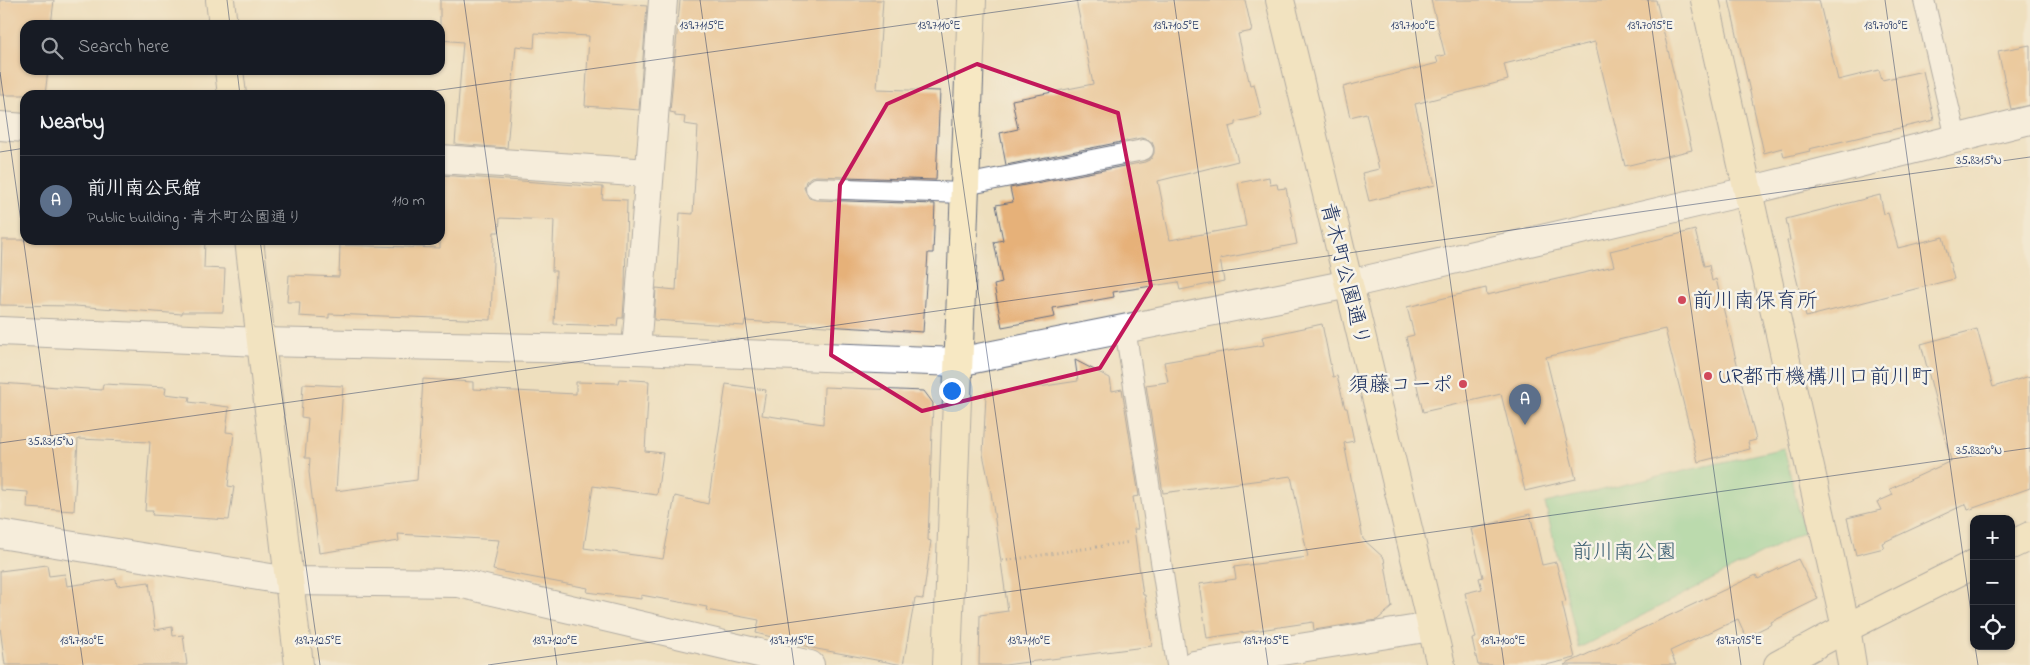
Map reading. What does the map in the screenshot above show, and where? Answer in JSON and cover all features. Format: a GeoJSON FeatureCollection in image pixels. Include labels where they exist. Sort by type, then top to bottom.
{"type":"FeatureCollection","features":[{"type":"Feature","properties":{"kind":"street"},"geometry":{"type":"LineString","coordinates":[[220,0],[223,20]]}},
{"type":"Feature","properties":{"kind":"street"},"geometry":{"type":"LineString","coordinates":[[636,350],[663,0]]}},
{"type":"Feature","properties":{"kind":"street"},"geometry":{"type":"LineString","coordinates":[[947,665],[972,0]]}},
{"type":"Feature","properties":{"kind":"street","name":"青木町公園通り"},"geometry":{"type":"LineString","coordinates":[[1280,0],[1441,665]]}},
{"type":"Feature","properties":{"kind":"street"},"geometry":{"type":"LineString","coordinates":[[1704,0],[1846,628],[1852,665]]}},
{"type":"Feature","properties":{"kind":"street"},"geometry":{"type":"LineString","coordinates":[[230,75],[231,90]]}},
{"type":"Feature","properties":{"kind":"street"},"geometry":{"type":"LineString","coordinates":[[0,331],[261,342],[636,350],[958,362],[1348,284],[1748,191],[2030,120]]}},
{"type":"Feature","properties":{"kind":"street"},"geometry":{"type":"LineString","coordinates":[[0,126],[20,128]]}},
{"type":"Feature","properties":{"kind":"street"},"geometry":{"type":"LineString","coordinates":[[445,158],[650,174]]}},
{"type":"Feature","properties":{"kind":"street"},"geometry":{"type":"LineString","coordinates":[[250,245],[299,665]]}},
{"type":"Feature","properties":{"kind":"street"},"geometry":{"type":"LineString","coordinates":[[0,534],[289,581],[459,583],[810,665]]}},
{"type":"Feature","properties":{"kind":"street"},"geometry":{"type":"LineString","coordinates":[[2015,543],[2030,536]]}},
{"type":"Feature","properties":{"kind":"street"},"geometry":{"type":"LineString","coordinates":[[1778,665],[1846,628],[1970,566]]}},
{"type":"Feature","properties":{"kind":"street"},"geometry":{"type":"LineString","coordinates":[[1194,665],[1431,627]]}},
{"type":"Feature","properties":{"kind":"lane"},"geometry":{"type":"LineString","coordinates":[[1924,0],[1956,138]]}},
{"type":"Feature","properties":{"kind":"lane"},"geometry":{"type":"LineString","coordinates":[[816,188],[964,189],[1142,150]]}},
{"type":"Feature","properties":{"kind":"lane"},"geometry":{"type":"LineString","coordinates":[[1126,328],[1177,665]]}},
{"type":"Feature","properties":{"kind":"path"},"geometry":{"type":"LineString","coordinates":[[1002,561],[1158,538]]}},
{"type":"Feature","properties":{"kind":"highlighted area"},"geometry":{"type":"Polygon","coordinates":[[[977,64],[1118,113],[1151,286],[1100,368],[922,411],[831,355],[840,185],[887,104],[977,64]]]}},
{"type":"Feature","properties":{"kind":"green space","name":"前川南公園"},"geometry":{"type":"Polygon","coordinates":[[[1784,448],[1804,532],[1579,648],[1545,503],[1784,448]]]}},
{"type":"Feature","properties":{"kind":"building"},"geometry":{"type":"Polygon","coordinates":[[[0,0],[54,0],[52,20],[20,20],[20,75],[47,75],[46,90],[20,90],[20,95],[0,95],[0,0]]]}},
{"type":"Feature","properties":{"kind":"building"},"geometry":{"type":"Polygon","coordinates":[[[440,0],[576,0],[647,6],[639,110],[585,106],[589,36],[535,33],[534,48],[516,46],[507,148],[455,144],[463,42],[445,40],[445,20],[440,20],[440,0]]]}},
{"type":"Feature","properties":{"kind":"building"},"geometry":{"type":"Polygon","coordinates":[[[680,0],[883,0],[877,89],[940,91],[936,180],[816,176],[806,181],[804,188],[809,198],[816,200],[935,204],[933,253],[928,253],[923,332],[745,321],[744,326],[654,320],[656,288],[676,290],[680,213],[693,214],[698,126],[684,124],[685,117],[675,116],[675,113],[670,112],[680,0]]]}},
{"type":"Feature","properties":{"kind":"building"},"geometry":{"type":"Polygon","coordinates":[[[1076,0],[1245,0],[1252,31],[1238,34],[1250,85],[1254,84],[1262,116],[1236,122],[1236,125],[1229,127],[1238,161],[1158,181],[1170,240],[1246,226],[1238,183],[1269,177],[1270,185],[1277,184],[1278,189],[1286,188],[1297,244],[1220,259],[1224,281],[1180,290],[1178,282],[1113,292],[1114,297],[1053,308],[1055,317],[1002,327],[994,285],[1002,283],[994,242],[1003,240],[996,205],[1013,202],[1010,188],[1145,162],[1151,159],[1154,153],[1152,142],[1141,138],[1006,165],[1000,133],[1018,129],[1012,100],[1093,84],[1076,0]]]}},
{"type":"Feature","properties":{"kind":"building"},"geometry":{"type":"Polygon","coordinates":[[[1431,0],[1656,0],[1692,150],[1625,166],[1595,42],[1504,64],[1508,80],[1415,104],[1435,185],[1369,201],[1362,173],[1379,169],[1366,113],[1350,117],[1343,87],[1438,63],[1436,57],[1445,55],[1431,0]]]}},
{"type":"Feature","properties":{"kind":"building"},"geometry":{"type":"Polygon","coordinates":[[[1729,0],[1819,0],[1838,80],[1879,70],[1882,80],[1923,71],[1934,120],[1809,149],[1810,151],[1784,157],[1782,148],[1764,153],[1729,0]]]}},
{"type":"Feature","properties":{"kind":"building"},"geometry":{"type":"Polygon","coordinates":[[[2030,45],[2030,105],[2011,109],[1998,51],[2030,45]]]}},
{"type":"Feature","properties":{"kind":"building"},"geometry":{"type":"Polygon","coordinates":[[[445,175],[603,187],[602,199],[627,200],[623,318],[618,318],[617,326],[554,324],[556,271],[552,271],[554,220],[500,218],[499,232],[494,232],[491,320],[329,314],[329,318],[299,316],[300,302],[287,302],[289,275],[339,277],[340,245],[440,248],[440,245],[445,245],[445,175]]]}},
{"type":"Feature","properties":{"kind":"building"},"geometry":{"type":"Polygon","coordinates":[[[1880,195],[1884,214],[1888,213],[1898,248],[1943,237],[1954,279],[1806,317],[1787,241],[1790,240],[1786,219],[1880,195]]]}},
{"type":"Feature","properties":{"kind":"building","name":"UR都市機構川口前川町"},"geometry":{"type":"Polygon","coordinates":[[[1695,230],[1704,266],[1709,265],[1712,281],[1716,279],[1756,440],[1748,442],[1750,449],[1698,462],[1665,329],[1546,357],[1576,479],[1525,491],[1501,394],[1423,412],[1406,337],[1414,335],[1407,307],[1486,288],[1487,295],[1614,266],[1610,251],[1695,230]]]}},
{"type":"Feature","properties":{"kind":"building"},"geometry":{"type":"Polygon","coordinates":[[[2,240],[20,240],[20,245],[205,245],[204,268],[225,269],[223,312],[182,312],[182,314],[75,306],[0,305],[2,240]]]}},
{"type":"Feature","properties":{"kind":"building"},"geometry":{"type":"Polygon","coordinates":[[[1322,324],[1333,377],[1337,376],[1345,408],[1347,408],[1354,441],[1344,443],[1363,539],[1384,558],[1392,607],[1377,620],[1314,630],[1313,622],[1207,638],[1199,584],[1236,579],[1234,567],[1308,557],[1291,476],[1163,493],[1146,385],[1168,382],[1164,362],[1264,345],[1262,337],[1322,324]]]}},
{"type":"Feature","properties":{"kind":"building"},"geometry":{"type":"Polygon","coordinates":[[[1977,329],[1993,387],[2030,376],[2030,488],[1968,510],[1966,504],[1882,543],[1884,548],[1856,555],[1847,518],[1881,510],[1877,502],[1893,495],[1890,489],[1951,461],[1921,344],[1977,329]]]}},
{"type":"Feature","properties":{"kind":"building"},"geometry":{"type":"Polygon","coordinates":[[[1075,360],[1110,378],[1112,391],[1122,389],[1139,496],[1133,497],[1138,529],[1134,529],[1152,646],[1005,665],[979,665],[980,615],[1008,611],[991,492],[983,454],[986,395],[1078,381],[1075,360]]]}},
{"type":"Feature","properties":{"kind":"building"},"geometry":{"type":"Polygon","coordinates":[[[423,379],[473,382],[473,389],[576,394],[576,382],[618,383],[619,379],[649,381],[645,451],[663,453],[657,495],[593,486],[584,548],[663,559],[675,496],[708,504],[726,384],[766,390],[762,415],[823,424],[824,387],[924,391],[933,403],[928,540],[931,541],[923,599],[915,598],[903,665],[817,649],[756,633],[759,620],[706,610],[707,607],[641,595],[641,599],[587,592],[588,588],[493,570],[499,540],[398,534],[399,541],[319,553],[309,472],[310,458],[305,458],[308,418],[301,417],[303,384],[343,386],[336,491],[417,480],[423,379]]]}},
{"type":"Feature","properties":{"kind":"building"},"geometry":{"type":"Polygon","coordinates":[[[0,383],[102,390],[103,384],[166,387],[165,394],[190,397],[189,402],[229,407],[226,432],[234,433],[228,486],[234,487],[229,520],[152,515],[153,511],[145,511],[150,442],[78,439],[74,511],[27,508],[28,492],[0,490],[0,383]]]}},
{"type":"Feature","properties":{"kind":"building"},"geometry":{"type":"Polygon","coordinates":[[[1530,514],[1542,565],[1556,562],[1566,602],[1562,603],[1575,658],[1546,665],[1478,665],[1472,639],[1476,638],[1465,593],[1482,589],[1479,578],[1483,577],[1471,529],[1530,514]]]}},
{"type":"Feature","properties":{"kind":"building"},"geometry":{"type":"Polygon","coordinates":[[[1798,559],[1818,599],[1771,622],[1772,624],[1746,637],[1738,619],[1670,651],[1676,665],[1564,665],[1756,575],[1758,579],[1798,559]]]}},
{"type":"Feature","properties":{"kind":"building"},"geometry":{"type":"Polygon","coordinates":[[[47,565],[49,576],[65,574],[67,586],[116,579],[117,586],[149,582],[155,630],[172,627],[173,636],[183,635],[187,665],[5,665],[0,628],[0,571],[47,565]]]}},
{"type":"Feature","properties":{"kind":"place","name":"前川南保育所"},"geometry":{"type":"Point","coordinates":[1682,300]}},
{"type":"Feature","properties":{"kind":"place","name":"UR都市機構川口前川町"},"geometry":{"type":"Point","coordinates":[1708,376]}},
{"type":"Feature","properties":{"kind":"place","name":"須藤コーポ"},"geometry":{"type":"Point","coordinates":[1463,384]}},
{"type":"Feature","properties":{"kind":"place","name":"前川南公民館"},"geometry":{"type":"Point","coordinates":[1525,425]}}]}
